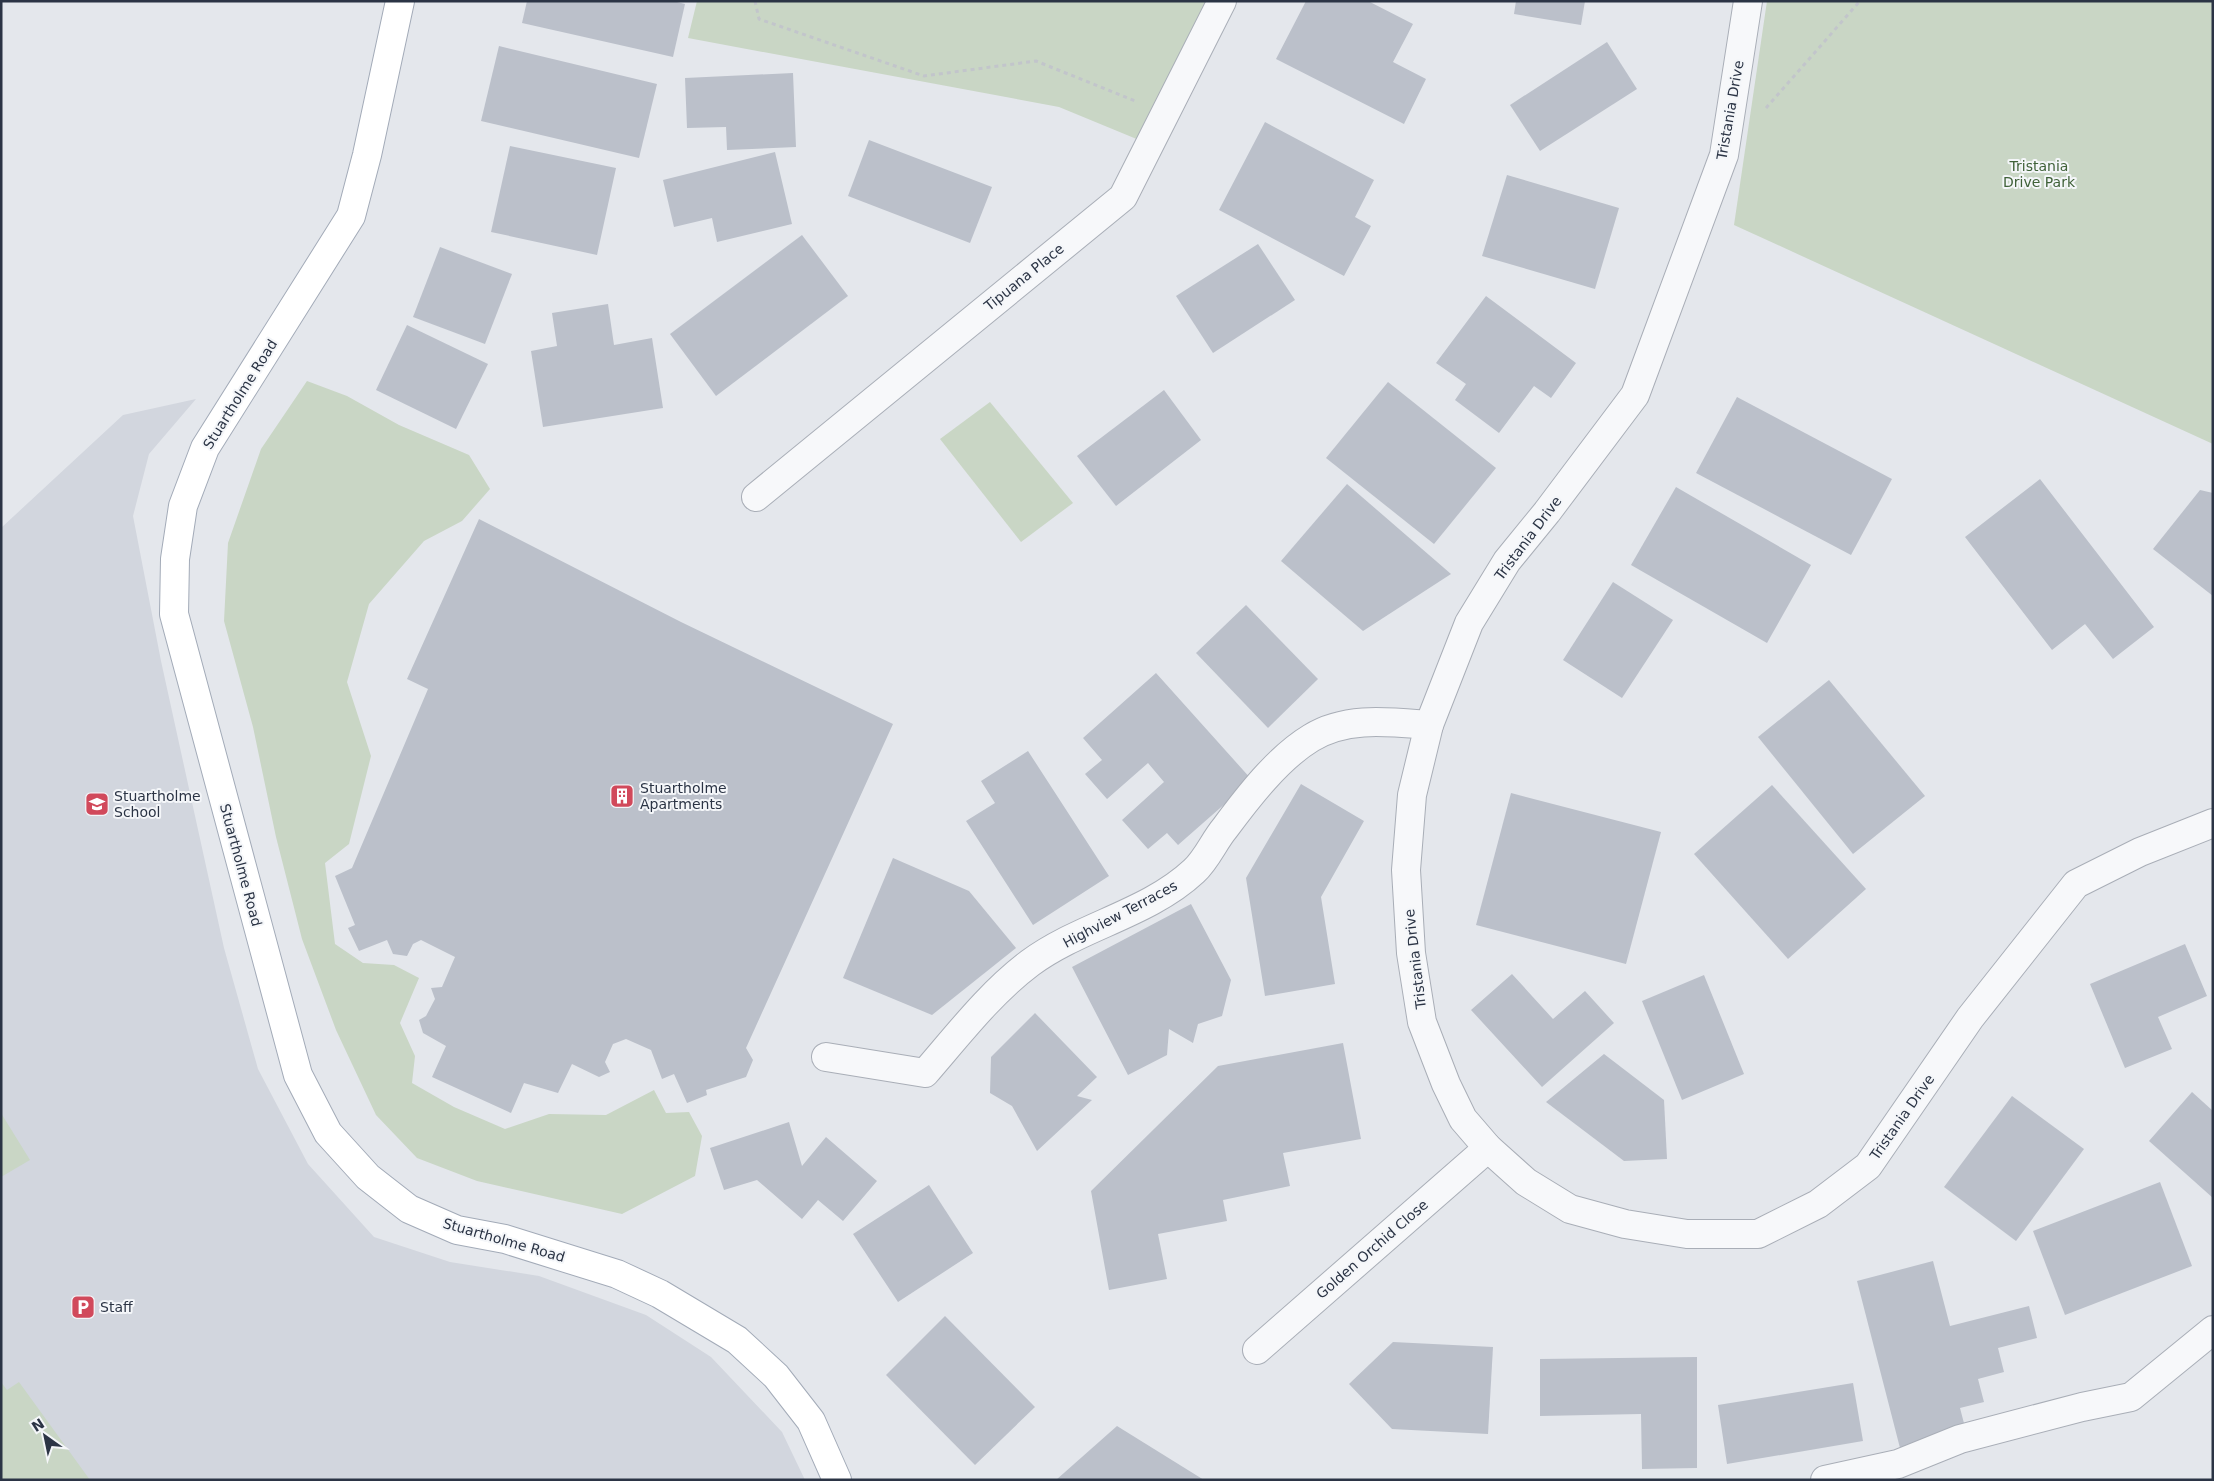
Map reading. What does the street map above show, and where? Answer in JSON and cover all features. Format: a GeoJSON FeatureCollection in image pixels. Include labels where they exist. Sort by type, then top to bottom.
{"type":"FeatureCollection","features":[{"type":"Feature","properties":{"kind":"main road","name":"Stuartholme Road"},"geometry":{"type":"LineString","coordinates":[[400,1],[367,155],[351,216],[206,448],[183,506],[175,559],[174,614],[298,1075],[328,1133],[368,1177],[410,1209],[457,1230],[505,1239],[617,1274],[660,1294],[738,1340],[776,1376],[811,1421],[837,1480]]}},
{"type":"Feature","properties":{"kind":"street","name":"Tipuana Place"},"geometry":{"type":"LineString","coordinates":[[756,497],[1123,197],[1222,1]]}},
{"type":"Feature","properties":{"kind":"street","name":"Tristania Drive"},"geometry":{"type":"LineString","coordinates":[[1748,1],[1724,155],[1635,395],[1547,512],[1507,561],[1469,623],[1429,724],[1412,795],[1406,870],[1411,953],[1422,1022],[1446,1084],[1464,1119],[1488,1148],[1526,1182],[1570,1208],[1625,1224],[1687,1234],[1758,1234],[1818,1204],[1868,1166],[1970,1018],[2076,884],[2140,852],[2211,830]]}},
{"type":"Feature","properties":{"kind":"street","name":"Highview Terraces"},"geometry":{"type":"LineString","coordinates":[[826,1057],[925,1072],[1002,988],[1030,963],[1170,890],[1196,870],[1225,828],[1284,759],[1312,737],[1341,725],[1373,721],[1429,724]]}},
{"type":"Feature","properties":{"kind":"street","name":"Golden Orchid Close"},"geometry":{"type":"LineString","coordinates":[[1257,1350],[1488,1148]]}},
{"type":"Feature","properties":{"kind":"street"},"geometry":{"type":"LineString","coordinates":[[1825,1480],[1898,1464],[1960,1439],[2082,1407],[2131,1397],[2213,1330]]}},
{"type":"Feature","properties":{"kind":"path"},"geometry":{"type":"LineString","coordinates":[[754,1],[759,19],[924,76],[1036,61],[1166,113]]}},
{"type":"Feature","properties":{"kind":"path"},"geometry":{"type":"LineString","coordinates":[[1763,111],[1860,1]]}},
{"type":"Feature","properties":{"kind":"shaded area","name":"Stuartholme School"},"geometry":{"type":"Polygon","coordinates":[[[196,399],[149,454],[133,516],[161,661],[224,948],[258,1069],[308,1164],[374,1237],[450,1262],[539,1276],[646,1315],[711,1357],[782,1432],[805,1480],[1,1480],[1,528],[123,415],[196,399]]]}},
{"type":"Feature","properties":{"kind":"green space"},"geometry":{"type":"Polygon","coordinates":[[[697,1],[1209,1],[1139,140],[1059,107],[688,38],[697,1]]]}},
{"type":"Feature","properties":{"kind":"green space","name":"Tristania Drive Park"},"geometry":{"type":"Polygon","coordinates":[[[1767,1],[2213,1],[2213,444],[1734,225],[1767,1]]]}},
{"type":"Feature","properties":{"kind":"green space"},"geometry":{"type":"Polygon","coordinates":[[[307,381],[347,396],[399,425],[469,455],[490,489],[462,521],[424,541],[369,604],[347,682],[371,756],[349,844],[325,863],[335,944],[363,963],[394,965],[419,978],[400,1023],[415,1056],[412,1083],[454,1107],[505,1129],[549,1114],[606,1115],[654,1090],[666,1113],[689,1112],[702,1136],[695,1176],[622,1214],[477,1181],[417,1158],[376,1115],[336,1030],[302,939],[276,837],[253,727],[224,621],[228,543],[261,449],[307,381]]]}},
{"type":"Feature","properties":{"kind":"green space"},"geometry":{"type":"Polygon","coordinates":[[[990,402],[1073,503],[1021,542],[940,439],[990,402]]]}},
{"type":"Feature","properties":{"kind":"green space"},"geometry":{"type":"Polygon","coordinates":[[[1,1113],[30,1160],[1,1177],[1,1113]]]}},
{"type":"Feature","properties":{"kind":"green space"},"geometry":{"type":"Polygon","coordinates":[[[1,1382],[7,1390],[19,1382],[90,1480],[1,1480],[1,1382]]]}},
{"type":"Feature","properties":{"kind":"building"},"geometry":{"type":"Polygon","coordinates":[[[527,1],[673,1],[685,4],[673,57],[522,23],[527,1]]]}},
{"type":"Feature","properties":{"kind":"building"},"geometry":{"type":"Polygon","coordinates":[[[1306,1],[1368,1],[1413,24],[1393,62],[1426,79],[1404,124],[1276,59],[1306,1]]]}},
{"type":"Feature","properties":{"kind":"building"},"geometry":{"type":"Polygon","coordinates":[[[1516,1],[1585,1],[1581,25],[1514,14],[1516,1]]]}},
{"type":"Feature","properties":{"kind":"building"},"geometry":{"type":"Polygon","coordinates":[[[1607,42],[1637,89],[1540,151],[1510,105],[1607,42]]]}},
{"type":"Feature","properties":{"kind":"building"},"geometry":{"type":"Polygon","coordinates":[[[499,46],[657,84],[639,158],[481,121],[499,46]]]}},
{"type":"Feature","properties":{"kind":"building"},"geometry":{"type":"Polygon","coordinates":[[[793,73],[796,147],[727,150],[726,127],[687,128],[685,78],[793,73]]]}},
{"type":"Feature","properties":{"kind":"building"},"geometry":{"type":"Polygon","coordinates":[[[1265,122],[1374,180],[1355,217],[1371,226],[1344,276],[1219,210],[1265,122]]]}},
{"type":"Feature","properties":{"kind":"building"},"geometry":{"type":"Polygon","coordinates":[[[869,140],[992,187],[970,243],[848,196],[869,140]]]}},
{"type":"Feature","properties":{"kind":"building"},"geometry":{"type":"Polygon","coordinates":[[[510,146],[616,168],[597,255],[491,232],[510,146]]]}},
{"type":"Feature","properties":{"kind":"building"},"geometry":{"type":"Polygon","coordinates":[[[775,152],[792,224],[717,242],[712,218],[674,227],[663,180],[775,152]]]}},
{"type":"Feature","properties":{"kind":"building"},"geometry":{"type":"Polygon","coordinates":[[[1507,175],[1619,208],[1595,289],[1482,256],[1507,175]]]}},
{"type":"Feature","properties":{"kind":"building"},"geometry":{"type":"Polygon","coordinates":[[[802,235],[848,296],[716,396],[670,334],[802,235]]]}},
{"type":"Feature","properties":{"kind":"building"},"geometry":{"type":"Polygon","coordinates":[[[1258,244],[1295,300],[1213,353],[1176,296],[1258,244]]]}},
{"type":"Feature","properties":{"kind":"building"},"geometry":{"type":"Polygon","coordinates":[[[440,247],[512,274],[485,344],[413,317],[440,247]]]}},
{"type":"Feature","properties":{"kind":"building"},"geometry":{"type":"Polygon","coordinates":[[[1486,296],[1576,363],[1551,398],[1534,386],[1499,433],[1455,400],[1466,384],[1436,363],[1486,296]]]}},
{"type":"Feature","properties":{"kind":"building"},"geometry":{"type":"Polygon","coordinates":[[[608,304],[614,345],[652,338],[663,408],[543,427],[531,351],[557,346],[552,313],[608,304]]]}},
{"type":"Feature","properties":{"kind":"building"},"geometry":{"type":"Polygon","coordinates":[[[407,325],[488,364],[456,429],[376,390],[407,325]]]}},
{"type":"Feature","properties":{"kind":"building"},"geometry":{"type":"Polygon","coordinates":[[[1388,382],[1496,468],[1434,544],[1326,458],[1388,382]]]}},
{"type":"Feature","properties":{"kind":"building"},"geometry":{"type":"Polygon","coordinates":[[[1164,390],[1201,440],[1116,506],[1077,456],[1164,390]]]}},
{"type":"Feature","properties":{"kind":"building"},"geometry":{"type":"Polygon","coordinates":[[[1737,397],[1892,479],[1851,555],[1696,473],[1737,397]]]}},
{"type":"Feature","properties":{"kind":"building"},"geometry":{"type":"Polygon","coordinates":[[[2040,479],[2154,627],[2113,659],[2085,624],[2052,650],[1965,537],[2040,479]]]}},
{"type":"Feature","properties":{"kind":"building"},"geometry":{"type":"Polygon","coordinates":[[[1347,484],[1451,574],[1363,631],[1281,561],[1347,484]]]}},
{"type":"Feature","properties":{"kind":"building"},"geometry":{"type":"Polygon","coordinates":[[[1676,487],[1811,565],[1767,643],[1631,565],[1676,487]]]}},
{"type":"Feature","properties":{"kind":"building"},"geometry":{"type":"Polygon","coordinates":[[[2200,490],[2213,493],[2213,596],[2153,549],[2200,490]]]}},
{"type":"Feature","properties":{"kind":"building","name":"Stuartholme Apartments"},"geometry":{"type":"Polygon","coordinates":[[[479,519],[681,622],[893,724],[746,1048],[753,1060],[746,1077],[706,1090],[707,1095],[687,1103],[674,1074],[662,1079],[651,1050],[626,1039],[613,1044],[605,1062],[610,1072],[599,1077],[572,1064],[558,1093],[524,1083],[511,1113],[432,1077],[446,1046],[423,1033],[419,1020],[426,1016],[435,999],[431,988],[442,987],[455,957],[421,940],[413,944],[407,956],[393,954],[387,940],[359,951],[348,928],[355,925],[335,876],[352,868],[428,689],[407,679],[479,519]]]}},
{"type":"Feature","properties":{"kind":"building"},"geometry":{"type":"Polygon","coordinates":[[[1613,582],[1673,620],[1622,698],[1563,660],[1613,582]]]}},
{"type":"Feature","properties":{"kind":"building"},"geometry":{"type":"Polygon","coordinates":[[[1246,605],[1318,679],[1268,728],[1196,653],[1246,605]]]}},
{"type":"Feature","properties":{"kind":"building"},"geometry":{"type":"Polygon","coordinates":[[[1156,673],[1252,780],[1178,845],[1167,833],[1148,849],[1122,820],[1164,782],[1148,763],[1107,799],[1085,774],[1102,760],[1083,738],[1156,673]]]}},
{"type":"Feature","properties":{"kind":"building"},"geometry":{"type":"Polygon","coordinates":[[[1829,680],[1925,796],[1853,854],[1758,737],[1829,680]]]}},
{"type":"Feature","properties":{"kind":"building"},"geometry":{"type":"Polygon","coordinates":[[[1028,751],[1109,876],[1033,925],[966,821],[995,803],[981,781],[1028,751]]]}},
{"type":"Feature","properties":{"kind":"building"},"geometry":{"type":"Polygon","coordinates":[[[1301,784],[1364,821],[1321,897],[1335,984],[1265,996],[1246,878],[1301,784]]]}},
{"type":"Feature","properties":{"kind":"building"},"geometry":{"type":"Polygon","coordinates":[[[1772,785],[1866,889],[1788,959],[1694,854],[1772,785]]]}},
{"type":"Feature","properties":{"kind":"building"},"geometry":{"type":"Polygon","coordinates":[[[1511,793],[1661,832],[1626,964],[1476,925],[1511,793]]]}},
{"type":"Feature","properties":{"kind":"building"},"geometry":{"type":"Polygon","coordinates":[[[893,858],[969,891],[1016,948],[932,1015],[843,978],[893,858]]]}},
{"type":"Feature","properties":{"kind":"building"},"geometry":{"type":"Polygon","coordinates":[[[1191,904],[1231,980],[1222,1016],[1198,1024],[1193,1043],[1169,1029],[1167,1055],[1128,1075],[1072,967],[1191,904]]]}},
{"type":"Feature","properties":{"kind":"building"},"geometry":{"type":"Polygon","coordinates":[[[2185,944],[2207,996],[2158,1017],[2172,1049],[2125,1068],[2090,984],[2185,944]]]}},
{"type":"Feature","properties":{"kind":"building"},"geometry":{"type":"Polygon","coordinates":[[[1512,974],[1553,1019],[1585,991],[1614,1023],[1542,1087],[1471,1010],[1512,974]]]}},
{"type":"Feature","properties":{"kind":"building"},"geometry":{"type":"Polygon","coordinates":[[[1704,975],[1744,1074],[1682,1100],[1642,1001],[1704,975]]]}},
{"type":"Feature","properties":{"kind":"building"},"geometry":{"type":"Polygon","coordinates":[[[1035,1013],[1097,1077],[1077,1096],[1092,1100],[1037,1151],[1012,1106],[990,1093],[991,1057],[1035,1013]]]}},
{"type":"Feature","properties":{"kind":"building"},"geometry":{"type":"Polygon","coordinates":[[[1343,1043],[1361,1139],[1283,1153],[1290,1186],[1223,1200],[1227,1221],[1158,1234],[1167,1279],[1109,1290],[1091,1191],[1218,1066],[1343,1043]]]}},
{"type":"Feature","properties":{"kind":"building"},"geometry":{"type":"Polygon","coordinates":[[[1604,1054],[1664,1100],[1667,1159],[1624,1161],[1546,1102],[1604,1054]]]}},
{"type":"Feature","properties":{"kind":"building"},"geometry":{"type":"Polygon","coordinates":[[[2192,1092],[2213,1111],[2213,1198],[2149,1141],[2192,1092]]]}},
{"type":"Feature","properties":{"kind":"building"},"geometry":{"type":"Polygon","coordinates":[[[2012,1096],[2084,1149],[2016,1241],[1944,1187],[2012,1096]]]}},
{"type":"Feature","properties":{"kind":"building"},"geometry":{"type":"Polygon","coordinates":[[[789,1122],[802,1166],[826,1137],[877,1181],[843,1221],[818,1200],[802,1219],[757,1180],[724,1190],[710,1148],[789,1122]]]}},
{"type":"Feature","properties":{"kind":"building"},"geometry":{"type":"Polygon","coordinates":[[[2160,1182],[2192,1266],[2065,1315],[2033,1231],[2160,1182]]]}},
{"type":"Feature","properties":{"kind":"building"},"geometry":{"type":"Polygon","coordinates":[[[929,1185],[973,1253],[898,1302],[853,1234],[929,1185]]]}},
{"type":"Feature","properties":{"kind":"building"},"geometry":{"type":"Polygon","coordinates":[[[1933,1261],[1950,1326],[2029,1306],[2037,1338],[1998,1348],[2004,1372],[1978,1379],[1984,1402],[1960,1408],[1966,1431],[1900,1448],[1857,1281],[1933,1261]]]}},
{"type":"Feature","properties":{"kind":"building"},"geometry":{"type":"Polygon","coordinates":[[[945,1316],[1035,1407],[975,1465],[886,1375],[945,1316]]]}},
{"type":"Feature","properties":{"kind":"building"},"geometry":{"type":"Polygon","coordinates":[[[1393,1342],[1493,1347],[1488,1434],[1392,1429],[1349,1384],[1393,1342]]]}},
{"type":"Feature","properties":{"kind":"building"},"geometry":{"type":"Polygon","coordinates":[[[1697,1357],[1697,1468],[1642,1469],[1641,1414],[1540,1416],[1540,1359],[1697,1357]]]}},
{"type":"Feature","properties":{"kind":"building"},"geometry":{"type":"Polygon","coordinates":[[[1853,1383],[1863,1441],[1727,1464],[1718,1405],[1853,1383]]]}},
{"type":"Feature","properties":{"kind":"building"},"geometry":{"type":"Polygon","coordinates":[[[1117,1426],[1204,1480],[1056,1480],[1117,1426]]]}},
{"type":"Feature","properties":{"kind":"place","name":"Stuartholme Apartments"},"geometry":{"type":"Point","coordinates":[622,796]}},
{"type":"Feature","properties":{"kind":"place","name":"Stuartholme School"},"geometry":{"type":"Point","coordinates":[97,804]}},
{"type":"Feature","properties":{"kind":"place","name":"Staff"},"geometry":{"type":"Point","coordinates":[83,1307]}}]}
